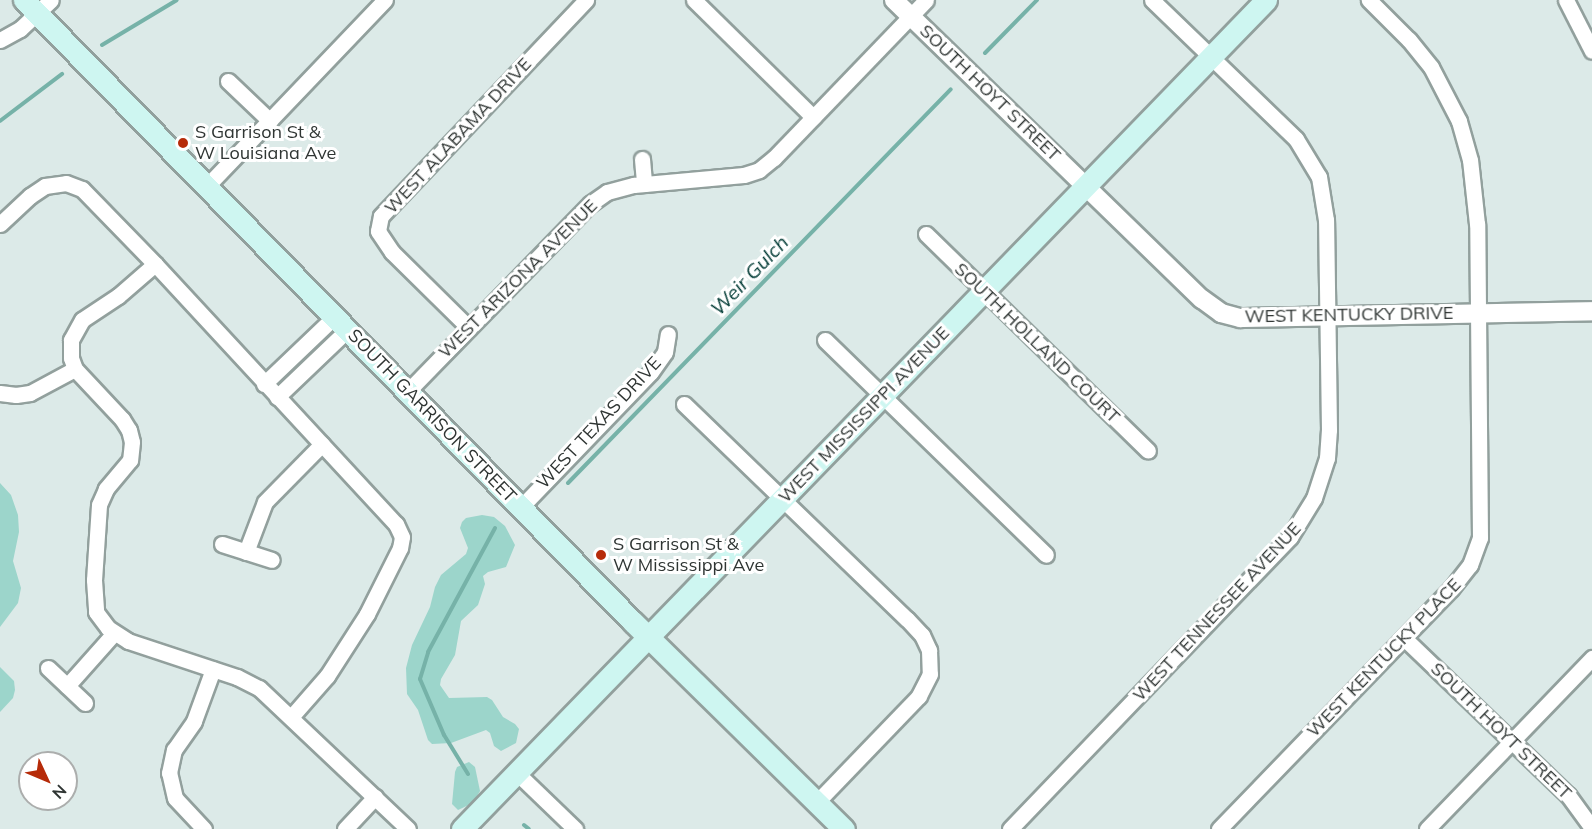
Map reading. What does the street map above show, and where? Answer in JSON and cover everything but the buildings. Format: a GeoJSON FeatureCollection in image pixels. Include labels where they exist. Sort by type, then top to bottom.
{"type":"FeatureCollection","features":[{"type":"Feature","properties":{"kind":"main road","name":"WEST MISSISSIPPI AVENUE"},"geometry":{"type":"LineString","coordinates":[[462,829],[1266,0]]}},
{"type":"Feature","properties":{"kind":"main road","name":"SOUTH GARRISON STREET"},"geometry":{"type":"LineString","coordinates":[[37,5],[206,187],[649,638],[844,829]]}},
{"type":"Feature","properties":{"kind":"street"},"geometry":{"type":"LineString","coordinates":[[206,187],[386,0]]}},
{"type":"Feature","properties":{"kind":"street","name":"WEST ALABAMA DRIVE"},"geometry":{"type":"LineString","coordinates":[[469,328],[392,252],[378,231],[381,216],[586,0]]}},
{"type":"Feature","properties":{"kind":"street"},"geometry":{"type":"LineString","coordinates":[[694,0],[813,117]]}},
{"type":"Feature","properties":{"kind":"street","name":"SOUTH HOYT STREET"},"geometry":{"type":"LineString","coordinates":[[894,0],[1086,186]]}},
{"type":"Feature","properties":{"kind":"street","name":"WEST ARIZONA AVENUE"},"geometry":{"type":"LineString","coordinates":[[408,391],[590,204],[614,190],[644,184],[752,173],[774,158],[926,0]]}},
{"type":"Feature","properties":{"kind":"street","name":"WEST TENNESSEE AVENUE"},"geometry":{"type":"LineString","coordinates":[[1010,829],[1280,549],[1305,515],[1321,482],[1327,458],[1325,205],[1315,168],[1296,139],[1152,0]]}},
{"type":"Feature","properties":{"kind":"street","name":"WEST KENTUCKY PLACE"},"geometry":{"type":"LineString","coordinates":[[1219,829],[1462,576],[1476,554],[1480,538],[1476,204],[1470,160],[1458,121],[1431,67],[1409,40],[1369,0]]}},
{"type":"Feature","properties":{"kind":"street"},"geometry":{"type":"LineString","coordinates":[[1566,0],[1592,51]]}},
{"type":"Feature","properties":{"kind":"street"},"geometry":{"type":"LineString","coordinates":[[0,40],[15,33],[37,5]]}},
{"type":"Feature","properties":{"kind":"street"},"geometry":{"type":"LineString","coordinates":[[228,81],[270,121]]}},
{"type":"Feature","properties":{"kind":"street"},"geometry":{"type":"LineString","coordinates":[[642,159],[644,184]]}},
{"type":"Feature","properties":{"kind":"street"},"geometry":{"type":"LineString","coordinates":[[0,224],[40,189],[50,184],[72,184],[94,200],[390,516],[400,533],[402,542],[392,566],[352,640],[321,685],[292,717]]}},
{"type":"Feature","properties":{"kind":"street","name":"WEST KENTUCKY DRIVE"},"geometry":{"type":"LineString","coordinates":[[1086,186],[1202,299],[1221,313],[1240,318],[1592,311]]}},
{"type":"Feature","properties":{"kind":"street","name":"SOUTH HOLLAND COURT"},"geometry":{"type":"LineString","coordinates":[[926,234],[1148,451]]}},
{"type":"Feature","properties":{"kind":"street"},"geometry":{"type":"LineString","coordinates":[[156,264],[123,292],[80,323],[71,344],[75,369],[122,419],[129,430],[132,442],[130,460],[103,494],[98,513],[94,602],[101,620],[114,633],[135,644],[255,684],[408,829]]}},
{"type":"Feature","properties":{"kind":"street"},"geometry":{"type":"LineString","coordinates":[[264,384],[340,323]]}},
{"type":"Feature","properties":{"kind":"street"},"geometry":{"type":"LineString","coordinates":[[277,397],[340,323]]}},
{"type":"Feature","properties":{"kind":"street","name":"WEST TEXAS DRIVE"},"geometry":{"type":"LineString","coordinates":[[520,507],[656,367],[665,352],[668,334]]}},
{"type":"Feature","properties":{"kind":"street"},"geometry":{"type":"LineString","coordinates":[[825,339],[1046,555]]}},
{"type":"Feature","properties":{"kind":"street"},"geometry":{"type":"LineString","coordinates":[[0,393],[25,394],[75,369]]}},
{"type":"Feature","properties":{"kind":"street"},"geometry":{"type":"LineString","coordinates":[[684,404],[913,625],[925,641],[931,656],[930,674],[919,696],[817,802]]}},
{"type":"Feature","properties":{"kind":"street"},"geometry":{"type":"LineString","coordinates":[[246,552],[260,512],[269,496],[322,444]]}},
{"type":"Feature","properties":{"kind":"street"},"geometry":{"type":"LineString","coordinates":[[222,544],[272,560]]}},
{"type":"Feature","properties":{"kind":"street"},"geometry":{"type":"LineString","coordinates":[[67,686],[114,633]]}},
{"type":"Feature","properties":{"kind":"street","name":"SOUTH HOYT STREET"},"geometry":{"type":"LineString","coordinates":[[1404,638],[1576,804],[1592,828]]}},
{"type":"Feature","properties":{"kind":"street"},"geometry":{"type":"LineString","coordinates":[[1427,829],[1592,658]]}},
{"type":"Feature","properties":{"kind":"street"},"geometry":{"type":"LineString","coordinates":[[48,668],[85,704]]}},
{"type":"Feature","properties":{"kind":"street"},"geometry":{"type":"LineString","coordinates":[[204,829],[175,798],[169,773],[174,750],[194,721],[213,669]]}},
{"type":"Feature","properties":{"kind":"street"},"geometry":{"type":"LineString","coordinates":[[517,773],[575,829]]}},
{"type":"Feature","properties":{"kind":"street"},"geometry":{"type":"LineString","coordinates":[[345,829],[375,797]]}},
{"type":"Feature","properties":{"kind":"green space"},"geometry":{"type":"Polygon","coordinates":[[[0,483],[11,495],[18,515],[19,532],[13,561],[21,588],[18,603],[0,627],[0,483]]]}},
{"type":"Feature","properties":{"kind":"green space"},"geometry":{"type":"Polygon","coordinates":[[[482,515],[494,517],[505,526],[515,545],[506,567],[488,572],[483,576],[485,584],[478,605],[461,621],[455,655],[440,685],[449,698],[487,697],[492,700],[503,717],[515,724],[519,729],[516,743],[501,751],[494,746],[490,733],[486,730],[451,743],[432,744],[428,740],[418,710],[407,694],[406,668],[412,645],[430,607],[435,587],[441,575],[466,554],[468,548],[460,528],[462,522],[466,518],[482,515]]]}},
{"type":"Feature","properties":{"kind":"green space"},"geometry":{"type":"Polygon","coordinates":[[[0,667],[14,681],[15,690],[13,698],[0,712],[0,667]]]}},
{"type":"Feature","properties":{"kind":"green space"},"geometry":{"type":"Polygon","coordinates":[[[469,762],[475,767],[480,791],[473,803],[458,810],[452,804],[455,772],[457,767],[469,762]]]}},
{"type":"Feature","properties":{"kind":"waterway"},"geometry":{"type":"LineString","coordinates":[[102,45],[177,0]]}},
{"type":"Feature","properties":{"kind":"waterway","name":"Weir Gulch"},"geometry":{"type":"LineString","coordinates":[[985,53],[1037,0]]}},
{"type":"Feature","properties":{"kind":"waterway"},"geometry":{"type":"LineString","coordinates":[[0,121],[62,74]]}},
{"type":"Feature","properties":{"kind":"waterway","name":"Weir Gulch"},"geometry":{"type":"LineString","coordinates":[[568,483],[951,89]]}},
{"type":"Feature","properties":{"kind":"waterway","name":"Weir Gulch"},"geometry":{"type":"LineString","coordinates":[[468,774],[444,735],[420,679],[428,652],[495,528]]}},
{"type":"Feature","properties":{"kind":"waterway","name":"Weir Gulch"},"geometry":{"type":"LineString","coordinates":[[524,825],[529,829]]}},
{"type":"Feature","properties":{"kind":"place","name":"S Garrison St & W Louisiana Ave"},"geometry":{"type":"Point","coordinates":[183,143]}},
{"type":"Feature","properties":{"kind":"place","name":"S Garrison St & W Mississippi Ave"},"geometry":{"type":"Point","coordinates":[601,555]}}]}
